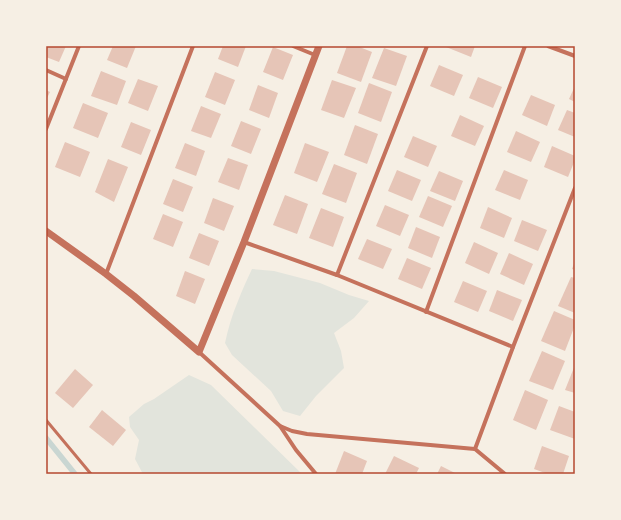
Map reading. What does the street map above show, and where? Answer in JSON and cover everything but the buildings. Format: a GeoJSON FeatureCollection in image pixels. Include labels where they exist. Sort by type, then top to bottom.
{"type":"FeatureCollection","features":[{"type":"Feature","properties":{"kind":"street"},"geometry":{"type":"LineString","coordinates":[[46,129],[79,46]]}},
{"type":"Feature","properties":{"kind":"street"},"geometry":{"type":"LineString","coordinates":[[106,274],[193,46]]}},
{"type":"Feature","properties":{"kind":"street"},"geometry":{"type":"LineString","coordinates":[[293,46],[315,55]]}},
{"type":"Feature","properties":{"kind":"street"},"geometry":{"type":"LineString","coordinates":[[199,352],[244,242],[319,46]]}},
{"type":"Feature","properties":{"kind":"street"},"geometry":{"type":"LineString","coordinates":[[337,275],[427,46]]}},
{"type":"Feature","properties":{"kind":"street"},"geometry":{"type":"LineString","coordinates":[[426,312],[526,46]]}},
{"type":"Feature","properties":{"kind":"street"},"geometry":{"type":"LineString","coordinates":[[548,46],[575,56]]}},
{"type":"Feature","properties":{"kind":"street"},"geometry":{"type":"LineString","coordinates":[[46,70],[66,80]]}},
{"type":"Feature","properties":{"kind":"street"},"geometry":{"type":"LineString","coordinates":[[475,449],[575,188]]}},
{"type":"Feature","properties":{"kind":"street"},"geometry":{"type":"LineString","coordinates":[[46,231],[134,296],[199,352],[280,426],[296,450],[316,474]]}},
{"type":"Feature","properties":{"kind":"street"},"geometry":{"type":"LineString","coordinates":[[244,242],[337,275],[513,347]]}},
{"type":"Feature","properties":{"kind":"street"},"geometry":{"type":"LineString","coordinates":[[280,426],[292,431],[308,434],[475,449],[505,474]]}},
{"type":"Feature","properties":{"kind":"lane"},"geometry":{"type":"LineString","coordinates":[[46,420],[91,474]]}},
{"type":"Feature","properties":{"kind":"shaded area"},"geometry":{"type":"Polygon","coordinates":[[[252,269],[274,271],[320,283],[349,295],[369,301],[354,318],[334,333],[341,351],[344,368],[316,396],[300,416],[283,411],[271,391],[232,355],[225,343],[234,312],[252,269]]]}},
{"type":"Feature","properties":{"kind":"shaded area"},"geometry":{"type":"Polygon","coordinates":[[[189,375],[211,385],[302,474],[143,474],[135,459],[139,440],[130,427],[129,417],[144,404],[154,399],[189,375]]]}},
{"type":"Feature","properties":{"kind":"waterway"},"geometry":{"type":"LineString","coordinates":[[46,438],[75,474]]}}]}
